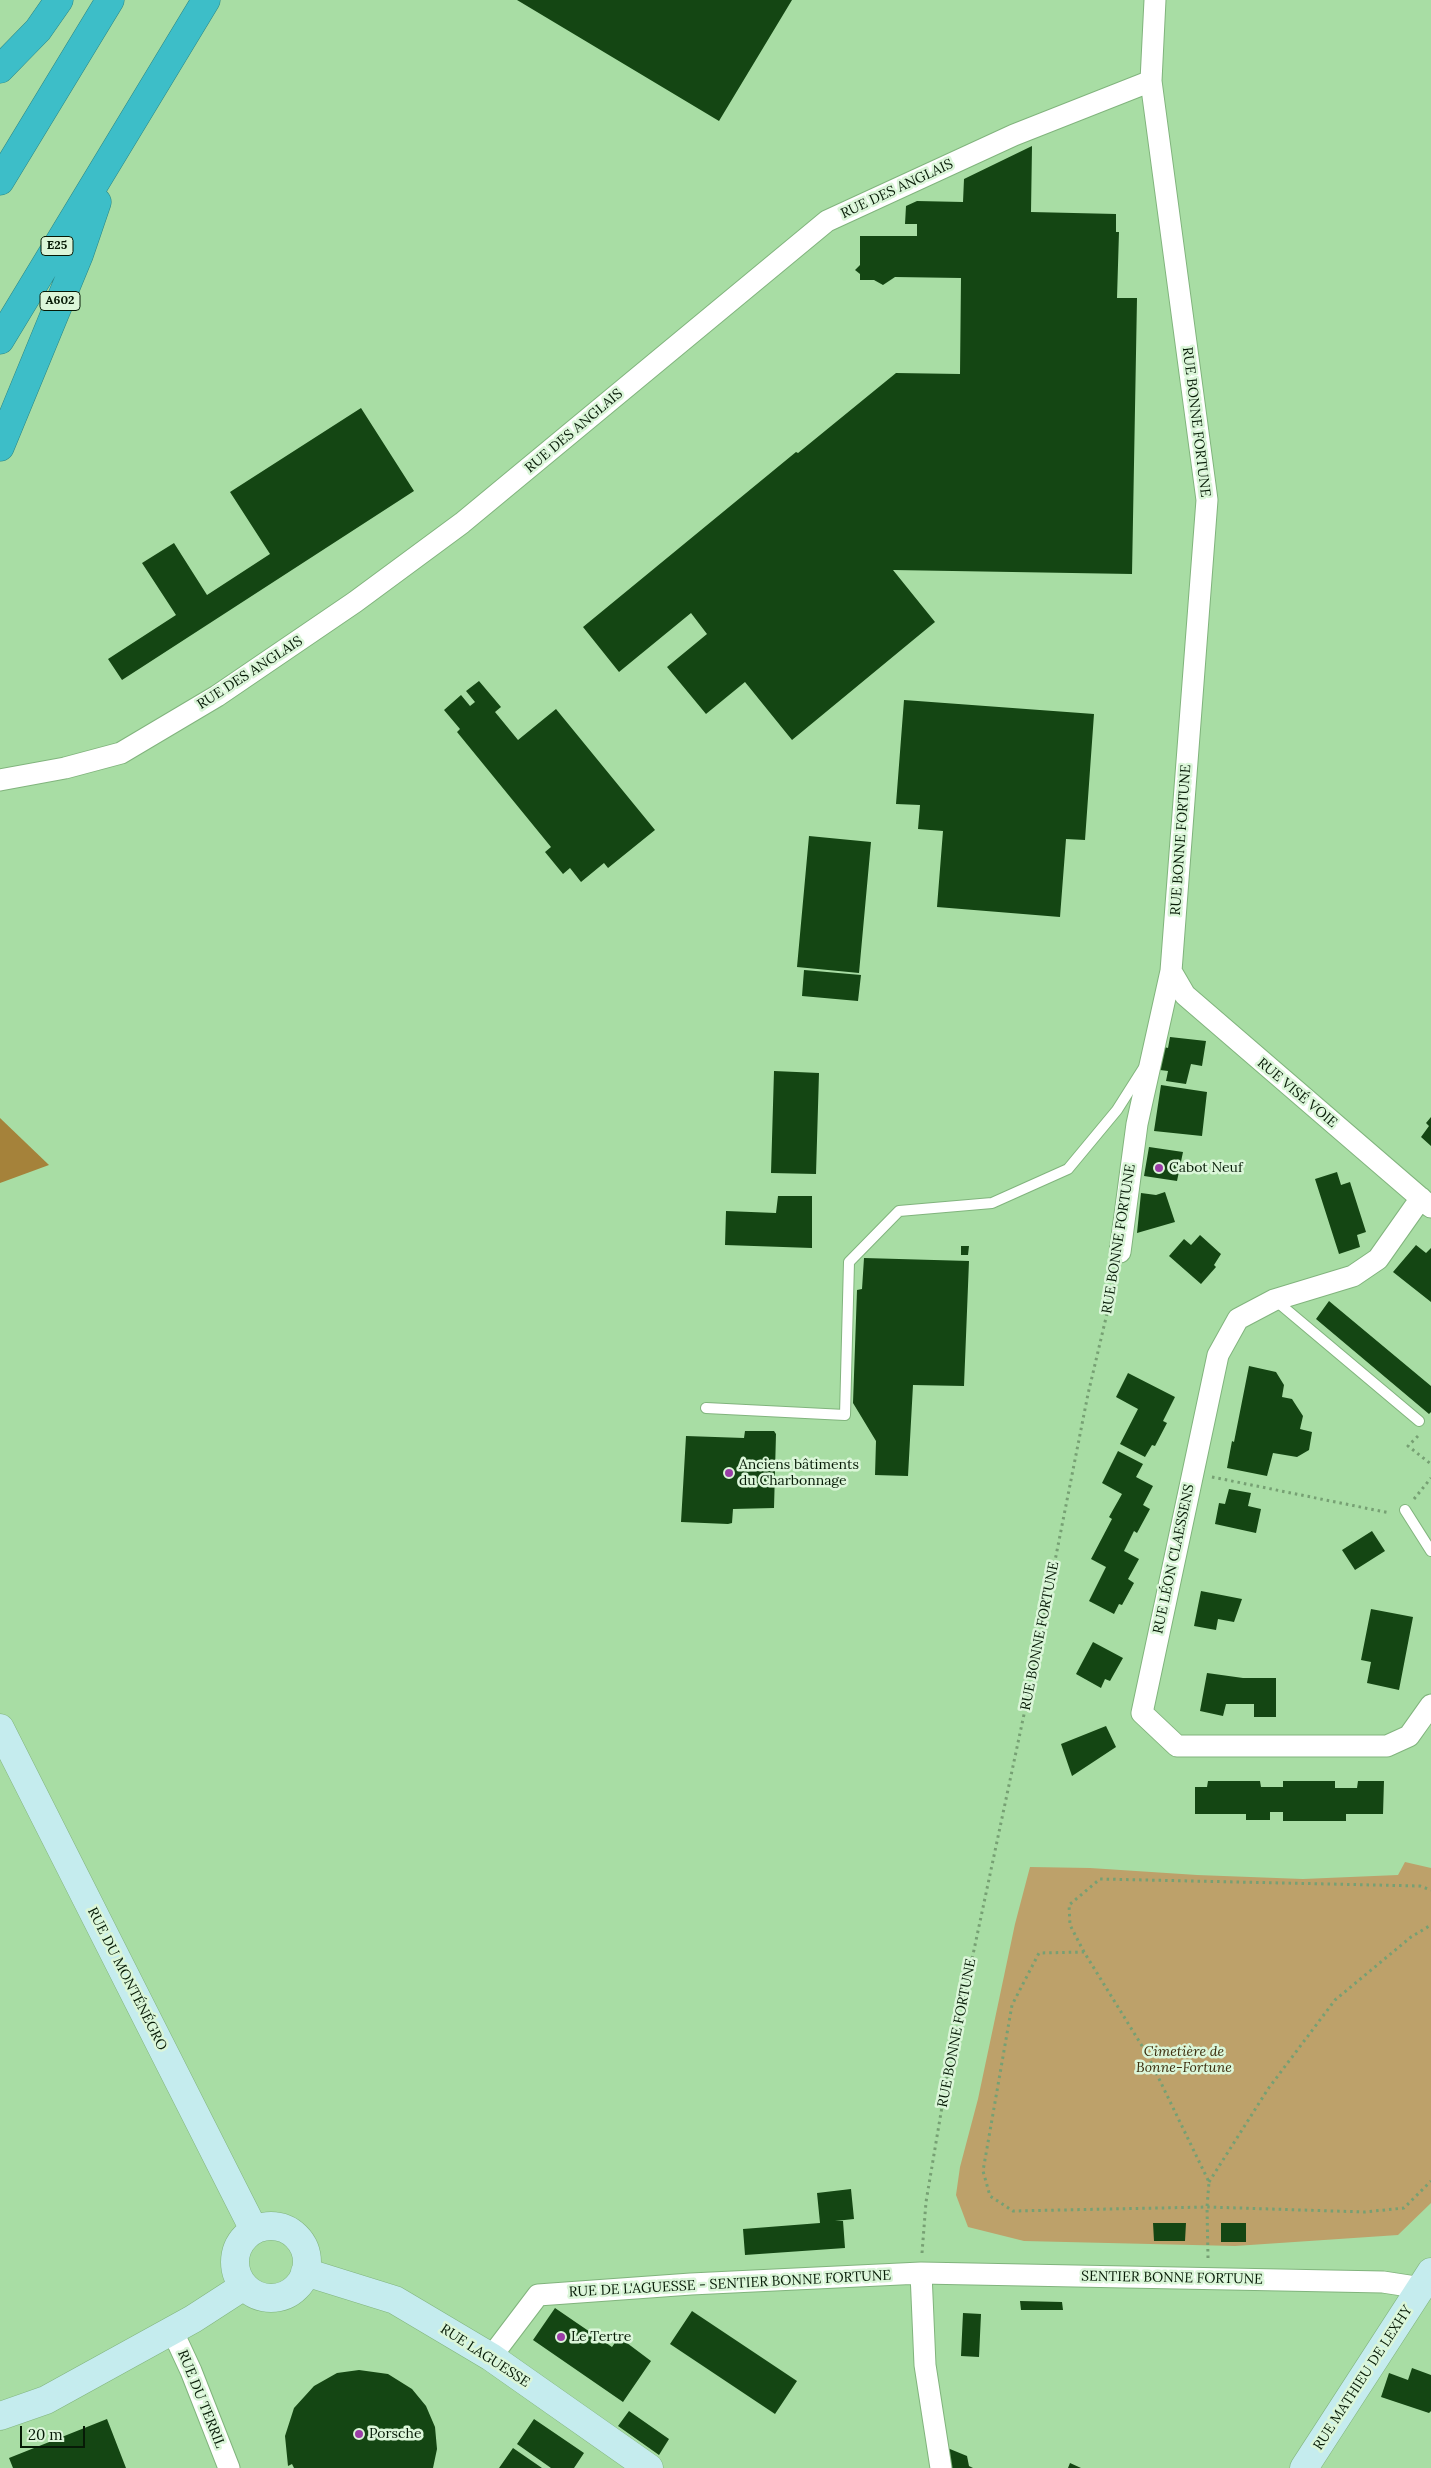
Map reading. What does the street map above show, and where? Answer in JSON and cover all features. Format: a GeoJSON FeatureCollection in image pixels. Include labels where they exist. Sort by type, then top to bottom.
{"type":"FeatureCollection","features":[{"type":"Feature","properties":{"kind":"highway"},"geometry":{"type":"LineString","coordinates":[[0,69],[38,30],[59,0]]}},
{"type":"Feature","properties":{"kind":"highway"},"geometry":{"type":"LineString","coordinates":[[0,181],[110,0]]}},
{"type":"Feature","properties":{"kind":"highway","name":"E25"},"geometry":{"type":"LineString","coordinates":[[0,340],[206,0]]}},
{"type":"Feature","properties":{"kind":"highway","name":"A602"},"geometry":{"type":"LineString","coordinates":[[0,447],[79,255],[114,153]]}},
{"type":"Feature","properties":{"kind":"street","name":"RUE BONNE FORTUNE"},"geometry":{"type":"LineString","coordinates":[[1120,1252],[1137,1124],[1150,1058],[1171,971],[1207,500],[1150,81],[1154,0]]}},
{"type":"Feature","properties":{"kind":"street","name":"RUE DES ANGLAIS"},"geometry":{"type":"LineString","coordinates":[[0,780],[65,768],[122,753],[217,696],[355,602],[462,524],[827,221],[1014,135],[1150,81]]}},
{"type":"Feature","properties":{"kind":"street","name":"RUE VISÉ VOIE"},"geometry":{"type":"LineString","coordinates":[[1171,971],[1185,995],[1426,1203]]}},
{"type":"Feature","properties":{"kind":"street","name":"RUE LÉON CLAESSENS"},"geometry":{"type":"LineString","coordinates":[[1426,1203],[1378,1258],[1353,1276],[1274,1300],[1238,1319],[1218,1355],[1142,1713],[1177,1746],[1387,1746],[1409,1736],[1431,1705]]}},
{"type":"Feature","properties":{"kind":"street","name":"RUE DU MONTÉNÉGRO"},"geometry":{"type":"LineString","coordinates":[[0,1728],[254,2230]]}},
{"type":"Feature","properties":{"kind":"street"},"geometry":{"type":"LineString","coordinates":[[278,2227],[298,2238],[304,2248],[307,2260],[306,2272],[293,2290],[283,2296],[261,2297],[244,2286],[236,2272],[235,2260],[238,2248],[244,2238],[254,2230],[278,2227]]}},
{"type":"Feature","properties":{"kind":"street","name":"RUE LAGUESSE"},"geometry":{"type":"LineString","coordinates":[[306,2272],[395,2300],[492,2357],[649,2468]]}},
{"type":"Feature","properties":{"kind":"street","name":"SENTIER BONNE FORTUNE"},"geometry":{"type":"LineString","coordinates":[[921,2273],[1383,2282],[1426,2280]]}},
{"type":"Feature","properties":{"kind":"street","name":"RUE DE L'AGUESSE - SENTIER BONNE FORTUNE"},"geometry":{"type":"LineString","coordinates":[[492,2357],[538,2295],[691,2284],[921,2273]]}},
{"type":"Feature","properties":{"kind":"street"},"geometry":{"type":"LineString","coordinates":[[921,2273],[925,2365],[941,2468]]}},
{"type":"Feature","properties":{"kind":"street","name":"RUE MATHIEU DE LEXHY"},"geometry":{"type":"LineString","coordinates":[[1304,2468],[1426,2280]]}},
{"type":"Feature","properties":{"kind":"street"},"geometry":{"type":"LineString","coordinates":[[0,2416],[46,2400],[172,2330],[244,2286]]}},
{"type":"Feature","properties":{"kind":"street","name":"RUE DU TERRIL"},"geometry":{"type":"LineString","coordinates":[[172,2330],[191,2371],[228,2468]]}},
{"type":"Feature","properties":{"kind":"lane"},"geometry":{"type":"LineString","coordinates":[[706,1408],[844,1415],[849,1262],[899,1211],[992,1203],[1068,1169],[1117,1110],[1150,1058]]}},
{"type":"Feature","properties":{"kind":"lane"},"geometry":{"type":"LineString","coordinates":[[1274,1300],[1418,1421]]}},
{"type":"Feature","properties":{"kind":"lane"},"geometry":{"type":"LineString","coordinates":[[1405,1510],[1431,1551]]}},
{"type":"Feature","properties":{"kind":"path","name":"RUE BONNE FORTUNE"},"geometry":{"type":"LineString","coordinates":[[921,2273],[926,2202],[946,2077],[1033,1672],[1088,1394],[1112,1300],[1120,1252]]}},
{"type":"Feature","properties":{"kind":"path"},"geometry":{"type":"LineString","coordinates":[[1418,1421],[1423,1429],[1408,1446],[1431,1464]]}},
{"type":"Feature","properties":{"kind":"path"},"geometry":{"type":"LineString","coordinates":[[1192,1472],[1397,1515],[1405,1510],[1431,1478]]}},
{"type":"Feature","properties":{"kind":"path"},"geometry":{"type":"LineString","coordinates":[[1209,2182],[1147,2054],[1084,1952],[1070,1925],[1069,1905],[1100,1879],[1420,1886],[1431,1890]]}},
{"type":"Feature","properties":{"kind":"path"},"geometry":{"type":"LineString","coordinates":[[1208,2278],[1207,2207],[1209,2182],[1268,2089],[1335,2000],[1411,1938],[1431,1925]]}},
{"type":"Feature","properties":{"kind":"path"},"geometry":{"type":"LineString","coordinates":[[1084,1952],[1039,1953],[1012,2004],[983,2171],[990,2196],[1013,2210],[1207,2207],[1365,2212],[1404,2208],[1431,2182]]}},
{"type":"Feature","properties":{"kind":"green space","name":"Cimetière de Bonne-Fortune"},"geometry":{"type":"Polygon","coordinates":[[[1405,1862],[1431,1868],[1431,2203],[1398,2235],[1235,2246],[1024,2241],[968,2227],[956,2195],[960,2167],[978,2099],[1015,1924],[1030,1867],[1090,1868],[1303,1879],[1398,1875],[1405,1862]]]}},
{"type":"Feature","properties":{"kind":"shaded area"},"geometry":{"type":"Polygon","coordinates":[[[0,1118],[49,1165],[0,1183],[0,1118]]]}},
{"type":"Feature","properties":{"kind":"building"},"geometry":{"type":"Polygon","coordinates":[[[517,0],[792,0],[719,121],[517,0]]]}},
{"type":"Feature","properties":{"kind":"building"},"geometry":{"type":"Polygon","coordinates":[[[1032,146],[1031,212],[1116,214],[1116,232],[1119,232],[1117,298],[1137,298],[1132,574],[893,570],[935,622],[792,740],[745,682],[706,714],[667,667],[707,634],[691,613],[619,672],[583,627],[796,452],[798,453],[896,373],[960,374],[961,278],[895,277],[883,285],[874,280],[860,280],[860,274],[855,270],[860,265],[860,236],[917,236],[917,224],[905,224],[906,206],[917,201],[963,202],[964,179],[1032,146]]]}},
{"type":"Feature","properties":{"kind":"building"},"geometry":{"type":"Polygon","coordinates":[[[361,408],[414,491],[122,680],[108,659],[176,615],[142,563],[174,543],[207,595],[270,554],[230,492],[361,408]]]}},
{"type":"Feature","properties":{"kind":"building"},"geometry":{"type":"Polygon","coordinates":[[[479,681],[501,707],[495,712],[518,740],[556,709],[655,830],[608,868],[604,863],[581,882],[570,868],[563,874],[545,852],[551,847],[457,732],[460,729],[444,710],[461,695],[470,706],[475,702],[466,691],[479,681]]]}},
{"type":"Feature","properties":{"kind":"building"},"geometry":{"type":"Polygon","coordinates":[[[904,700],[1094,714],[1085,840],[1066,839],[1060,917],[937,907],[943,831],[918,829],[920,805],[896,804],[904,700]]]}},
{"type":"Feature","properties":{"kind":"building"},"geometry":{"type":"Polygon","coordinates":[[[809,836],[871,842],[859,973],[797,967],[809,836]]]}},
{"type":"Feature","properties":{"kind":"building"},"geometry":{"type":"Polygon","coordinates":[[[804,970],[861,975],[858,1001],[802,996],[804,970]]]}},
{"type":"Feature","properties":{"kind":"building"},"geometry":{"type":"Polygon","coordinates":[[[1170,1037],[1206,1041],[1202,1066],[1191,1064],[1186,1084],[1166,1081],[1168,1071],[1160,1070],[1164,1047],[1168,1048],[1170,1037]]]}},
{"type":"Feature","properties":{"kind":"building"},"geometry":{"type":"Polygon","coordinates":[[[774,1071],[819,1073],[816,1174],[771,1173],[774,1071]]]}},
{"type":"Feature","properties":{"kind":"building"},"geometry":{"type":"Polygon","coordinates":[[[1161,1085],[1207,1092],[1202,1136],[1154,1131],[1161,1085]]]}},
{"type":"Feature","properties":{"kind":"building"},"geometry":{"type":"Polygon","coordinates":[[[1431,1117],[1431,1146],[1421,1137],[1429,1126],[1426,1123],[1431,1117]]]}},
{"type":"Feature","properties":{"kind":"building"},"geometry":{"type":"Polygon","coordinates":[[[1149,1147],[1183,1152],[1177,1181],[1144,1176],[1149,1147]]]}},
{"type":"Feature","properties":{"kind":"building"},"geometry":{"type":"Polygon","coordinates":[[[1337,1172],[1341,1185],[1350,1182],[1366,1232],[1357,1235],[1360,1247],[1339,1254],[1315,1179],[1337,1172]]]}},
{"type":"Feature","properties":{"kind":"building"},"geometry":{"type":"Polygon","coordinates":[[[1165,1192],[1175,1222],[1137,1233],[1141,1193],[1156,1195],[1165,1192]]]}},
{"type":"Feature","properties":{"kind":"building"},"geometry":{"type":"Polygon","coordinates":[[[778,1196],[812,1196],[812,1248],[725,1245],[726,1211],[776,1213],[778,1196]]]}},
{"type":"Feature","properties":{"kind":"building"},"geometry":{"type":"Polygon","coordinates":[[[1200,1235],[1221,1254],[1214,1265],[1216,1267],[1201,1284],[1169,1256],[1184,1239],[1191,1245],[1200,1235]]]}},
{"type":"Feature","properties":{"kind":"building"},"geometry":{"type":"Polygon","coordinates":[[[1416,1245],[1426,1253],[1431,1248],[1431,1302],[1393,1272],[1416,1245]]]}},
{"type":"Feature","properties":{"kind":"building"},"geometry":{"type":"Polygon","coordinates":[[[961,1246],[969,1246],[968,1255],[961,1255],[961,1246]]]}},
{"type":"Feature","properties":{"kind":"building"},"geometry":{"type":"Polygon","coordinates":[[[864,1258],[969,1261],[964,1386],[913,1385],[908,1476],[875,1475],[876,1441],[853,1403],[857,1290],[862,1289],[864,1258]]]}},
{"type":"Feature","properties":{"kind":"building"},"geometry":{"type":"Polygon","coordinates":[[[1329,1301],[1431,1386],[1431,1412],[1429,1414],[1316,1319],[1329,1301]]]}},
{"type":"Feature","properties":{"kind":"building"},"geometry":{"type":"Polygon","coordinates":[[[1249,1366],[1276,1372],[1284,1385],[1282,1397],[1292,1399],[1303,1416],[1300,1429],[1312,1432],[1309,1450],[1297,1457],[1273,1453],[1267,1476],[1227,1468],[1249,1366]]]}},
{"type":"Feature","properties":{"kind":"building"},"geometry":{"type":"Polygon","coordinates":[[[1128,1373],[1175,1397],[1163,1421],[1167,1423],[1155,1446],[1152,1445],[1145,1457],[1120,1444],[1138,1409],[1116,1397],[1128,1373]]]}},
{"type":"Feature","properties":{"kind":"building","name":"Anciens bâtiments du Charbonnage"},"geometry":{"type":"Polygon","coordinates":[[[745,1431],[774,1431],[776,1434],[774,1508],[733,1509],[732,1523],[728,1524],[681,1522],[686,1436],[744,1438],[745,1431]]]}},
{"type":"Feature","properties":{"kind":"building"},"geometry":{"type":"Polygon","coordinates":[[[1118,1451],[1143,1464],[1136,1477],[1153,1486],[1143,1505],[1150,1509],[1137,1533],[1134,1531],[1124,1551],[1139,1559],[1128,1579],[1134,1583],[1122,1605],[1119,1604],[1114,1614],[1089,1601],[1106,1567],[1091,1559],[1112,1519],[1109,1517],[1122,1494],[1102,1483],[1118,1451]]]}},
{"type":"Feature","properties":{"kind":"building"},"geometry":{"type":"Polygon","coordinates":[[[1229,1489],[1251,1493],[1248,1506],[1261,1509],[1256,1533],[1215,1524],[1219,1503],[1225,1504],[1229,1489]]]}},
{"type":"Feature","properties":{"kind":"building"},"geometry":{"type":"Polygon","coordinates":[[[1372,1531],[1385,1551],[1355,1570],[1342,1550],[1372,1531]]]}},
{"type":"Feature","properties":{"kind":"building"},"geometry":{"type":"Polygon","coordinates":[[[1201,1591],[1242,1599],[1234,1622],[1218,1619],[1216,1630],[1194,1626],[1201,1591]]]}},
{"type":"Feature","properties":{"kind":"building"},"geometry":{"type":"Polygon","coordinates":[[[1371,1609],[1413,1617],[1399,1690],[1367,1683],[1371,1662],[1361,1660],[1371,1609]]]}},
{"type":"Feature","properties":{"kind":"building"},"geometry":{"type":"Polygon","coordinates":[[[1093,1642],[1123,1658],[1110,1681],[1105,1679],[1101,1688],[1076,1674],[1093,1642]]]}},
{"type":"Feature","properties":{"kind":"building"},"geometry":{"type":"Polygon","coordinates":[[[1207,1673],[1243,1678],[1276,1678],[1276,1717],[1254,1717],[1254,1704],[1226,1704],[1223,1716],[1200,1711],[1207,1673]]]}},
{"type":"Feature","properties":{"kind":"building"},"geometry":{"type":"Polygon","coordinates":[[[1106,1726],[1116,1747],[1072,1776],[1061,1744],[1106,1726]]]}},
{"type":"Feature","properties":{"kind":"building"},"geometry":{"type":"Polygon","coordinates":[[[1208,1781],[1260,1781],[1261,1787],[1283,1787],[1283,1781],[1335,1781],[1335,1788],[1357,1788],[1358,1781],[1384,1781],[1383,1814],[1346,1814],[1346,1821],[1283,1821],[1283,1812],[1270,1812],[1270,1820],[1246,1820],[1246,1814],[1195,1814],[1195,1787],[1207,1787],[1208,1781]]]}},
{"type":"Feature","properties":{"kind":"building"},"geometry":{"type":"Polygon","coordinates":[[[851,2189],[854,2219],[835,2221],[843,2221],[845,2248],[745,2255],[743,2229],[820,2223],[817,2193],[851,2189]]]}},
{"type":"Feature","properties":{"kind":"building"},"geometry":{"type":"Polygon","coordinates":[[[1153,2223],[1186,2223],[1185,2241],[1154,2241],[1153,2223]]]}},
{"type":"Feature","properties":{"kind":"building"},"geometry":{"type":"Polygon","coordinates":[[[1221,2223],[1246,2223],[1246,2242],[1221,2242],[1221,2223]]]}},
{"type":"Feature","properties":{"kind":"building"},"geometry":{"type":"Polygon","coordinates":[[[1020,2301],[1062,2302],[1063,2310],[1021,2310],[1020,2301]]]}},
{"type":"Feature","properties":{"kind":"building"},"geometry":{"type":"Polygon","coordinates":[[[555,2308],[612,2347],[619,2337],[651,2361],[623,2402],[533,2340],[555,2308]]]}},
{"type":"Feature","properties":{"kind":"building"},"geometry":{"type":"Polygon","coordinates":[[[692,2311],[797,2381],[775,2414],[670,2344],[692,2311]]]}},
{"type":"Feature","properties":{"kind":"building"},"geometry":{"type":"Polygon","coordinates":[[[963,2313],[981,2314],[979,2357],[961,2356],[963,2313]]]}},
{"type":"Feature","properties":{"kind":"building"},"geometry":{"type":"Polygon","coordinates":[[[1412,2368],[1431,2375],[1431,2411],[1429,2413],[1381,2397],[1389,2373],[1408,2380],[1412,2368]]]}},
{"type":"Feature","properties":{"kind":"building"},"geometry":{"type":"Polygon","coordinates":[[[359,2370],[388,2374],[412,2389],[426,2406],[435,2427],[437,2449],[433,2468],[294,2468],[292,2464],[288,2466],[285,2436],[294,2408],[314,2386],[337,2373],[359,2370]]]}},
{"type":"Feature","properties":{"kind":"building"},"geometry":{"type":"Polygon","coordinates":[[[629,2411],[669,2439],[659,2455],[618,2426],[629,2411]]]}},
{"type":"Feature","properties":{"kind":"building"},"geometry":{"type":"Polygon","coordinates":[[[107,2419],[126,2468],[13,2468],[9,2458],[107,2419]]]}},
{"type":"Feature","properties":{"kind":"building"},"geometry":{"type":"Polygon","coordinates":[[[534,2419],[584,2453],[574,2468],[551,2468],[517,2444],[534,2419]]]}},
{"type":"Feature","properties":{"kind":"building"},"geometry":{"type":"Polygon","coordinates":[[[945,2447],[967,2456],[969,2466],[973,2468],[950,2468],[945,2447]]]}},
{"type":"Feature","properties":{"kind":"building"},"geometry":{"type":"Polygon","coordinates":[[[513,2448],[542,2468],[499,2468],[513,2448]]]}},
{"type":"Feature","properties":{"kind":"building"},"geometry":{"type":"Polygon","coordinates":[[[1070,2463],[1081,2468],[1068,2468],[1070,2463]]]}},
{"type":"Feature","properties":{"kind":"place","name":"Cabot Neuf"},"geometry":{"type":"Point","coordinates":[1159,1168]}},
{"type":"Feature","properties":{"kind":"place","name":"Anciens bâtiments du Charbonnage"},"geometry":{"type":"Point","coordinates":[729,1473]}},
{"type":"Feature","properties":{"kind":"place","name":"Le Tertre"},"geometry":{"type":"Point","coordinates":[561,2337]}},
{"type":"Feature","properties":{"kind":"place","name":"Porsche"},"geometry":{"type":"Point","coordinates":[359,2434]}}]}
